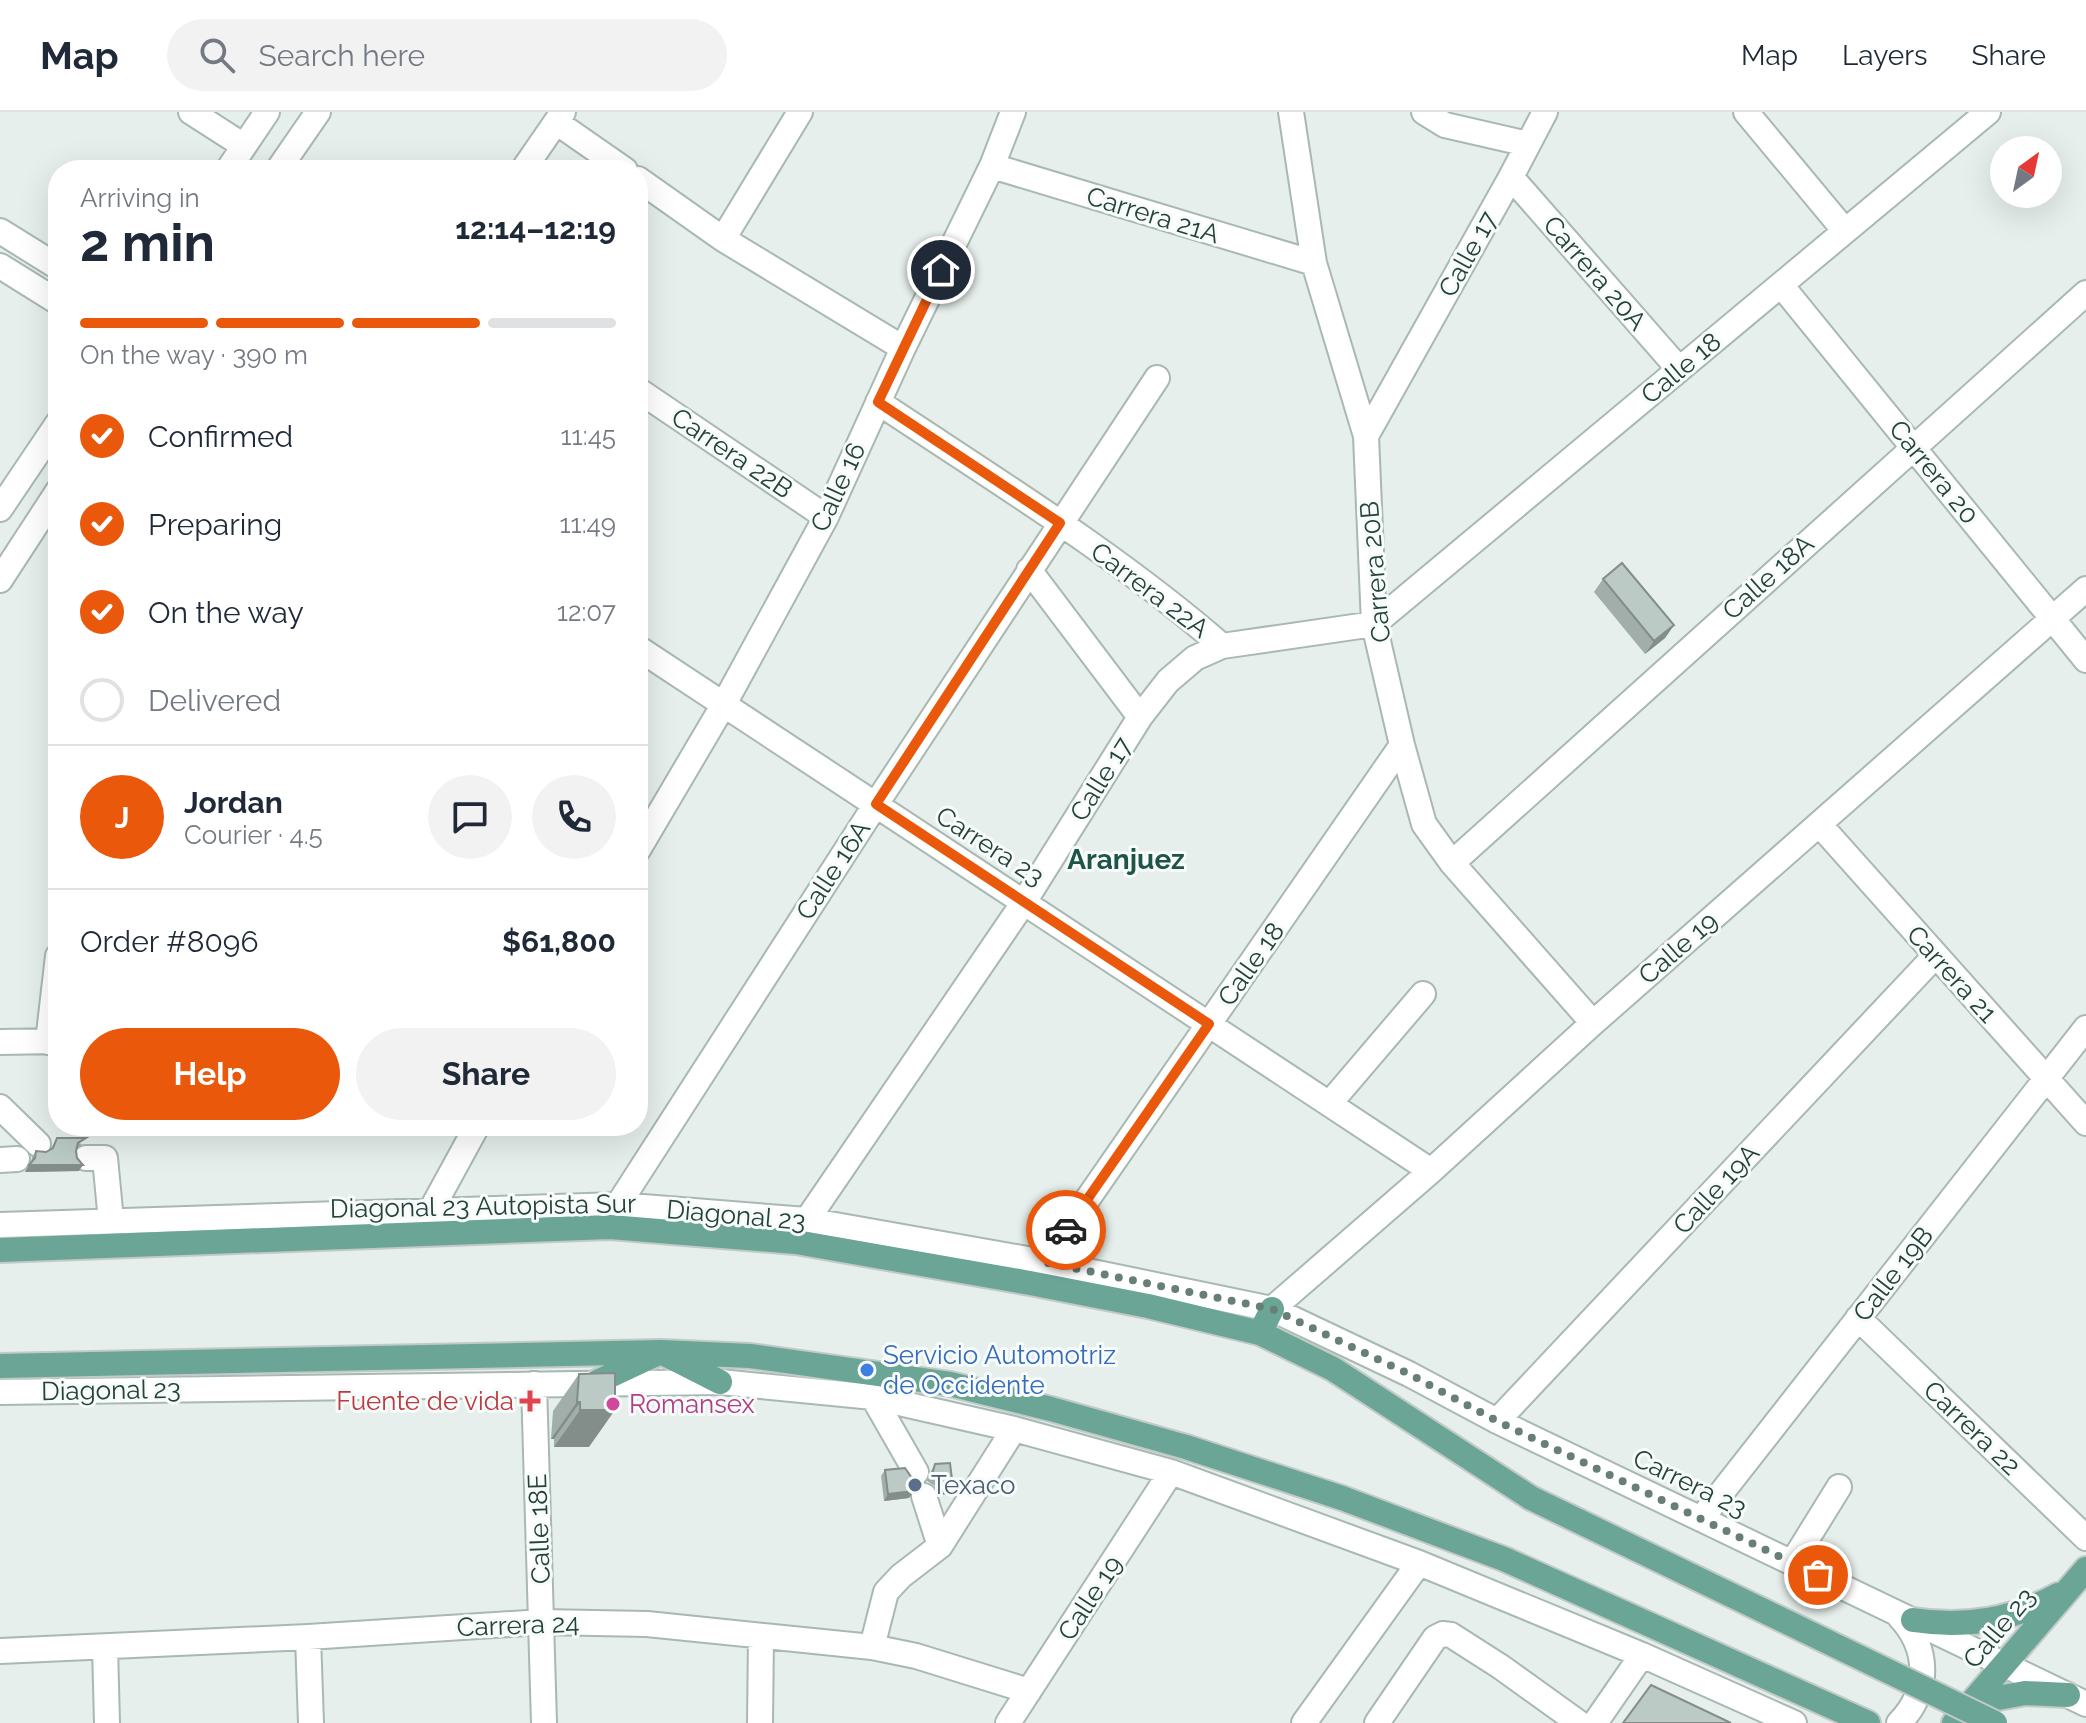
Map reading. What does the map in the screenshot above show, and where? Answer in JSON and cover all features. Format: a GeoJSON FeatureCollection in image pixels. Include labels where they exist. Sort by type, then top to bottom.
{"type":"FeatureCollection","features":[{"type":"Feature","properties":{"kind":"main road","name":"Diagonal 23 Autopista Sur"},"geometry":{"type":"LineString","coordinates":[[0,1250],[610,1227],[796,1242],[1148,1306],[1260,1333],[1333,1369],[1531,1498],[1995,1723]]}},
{"type":"Feature","properties":{"kind":"main road"},"geometry":{"type":"LineString","coordinates":[[1260,1333],[1272,1309]]}},
{"type":"Feature","properties":{"kind":"main road"},"geometry":{"type":"LineString","coordinates":[[0,1366],[661,1352],[750,1356],[950,1384],[1186,1447],[1342,1498],[1504,1559],[1868,1723]]}},
{"type":"Feature","properties":{"kind":"main road"},"geometry":{"type":"LineString","coordinates":[[597,1382],[661,1352]]}},
{"type":"Feature","properties":{"kind":"main road"},"geometry":{"type":"LineString","coordinates":[[661,1352],[720,1382]]}},
{"type":"Feature","properties":{"kind":"main road","name":"Calle 23"},"geometry":{"type":"LineString","coordinates":[[1954,1723],[2086,1568]]}},
{"type":"Feature","properties":{"kind":"main road"},"geometry":{"type":"LineString","coordinates":[[1904,1616],[1974,1624],[2023,1612],[2067,1590]]}},
{"type":"Feature","properties":{"kind":"main road"},"geometry":{"type":"LineString","coordinates":[[1971,1703],[2025,1693],[2077,1700]]}},
{"type":"Feature","properties":{"kind":"street"},"geometry":{"type":"LineString","coordinates":[[191,112],[244,146]]}},
{"type":"Feature","properties":{"kind":"street"},"geometry":{"type":"LineString","coordinates":[[235,160],[267,112]]}},
{"type":"Feature","properties":{"kind":"street"},"geometry":{"type":"LineString","coordinates":[[285,160],[318,112]]}},
{"type":"Feature","properties":{"kind":"street"},"geometry":{"type":"LineString","coordinates":[[723,239],[800,112]]}},
{"type":"Feature","properties":{"kind":"street","name":"Calle 16"},"geometry":{"type":"LineString","coordinates":[[648,833],[724,704],[826,517],[903,348],[992,166],[1013,112]]}},
{"type":"Feature","properties":{"kind":"street","name":"Carrera 20B"},"geometry":{"type":"LineString","coordinates":[[1291,112],[1314,263],[1366,436],[1374,624],[1424,824],[1452,863],[1593,1023]]}},
{"type":"Feature","properties":{"kind":"street"},"geometry":{"type":"LineString","coordinates":[[1424,112],[1445,125],[1528,144]]}},
{"type":"Feature","properties":{"kind":"street","name":"Calle 17"},"geometry":{"type":"LineString","coordinates":[[1366,436],[1545,112]]}},
{"type":"Feature","properties":{"kind":"street"},"geometry":{"type":"LineString","coordinates":[[1746,112],[1845,231]]}},
{"type":"Feature","properties":{"kind":"street","name":"Calle 18"},"geometry":{"type":"LineString","coordinates":[[1374,624],[1988,112]]}},
{"type":"Feature","properties":{"kind":"street"},"geometry":{"type":"LineString","coordinates":[[530,160],[560,117],[613,160]]}},
{"type":"Feature","properties":{"kind":"street","name":"Carrera 21A"},"geometry":{"type":"LineString","coordinates":[[992,166],[1314,263]]}},
{"type":"Feature","properties":{"kind":"street","name":"Carrera 20A"},"geometry":{"type":"LineString","coordinates":[[1511,177],[1679,369]]}},
{"type":"Feature","properties":{"kind":"street"},"geometry":{"type":"LineString","coordinates":[[648,186],[723,239],[903,348]]}},
{"type":"Feature","properties":{"kind":"street"},"geometry":{"type":"LineString","coordinates":[[0,231],[48,261]]}},
{"type":"Feature","properties":{"kind":"street"},"geometry":{"type":"LineString","coordinates":[[0,266],[48,296]]}},
{"type":"Feature","properties":{"kind":"street","name":"Carrera 20"},"geometry":{"type":"LineString","coordinates":[[1781,285],[2086,660]]}},
{"type":"Feature","properties":{"kind":"street","name":"Calle 18A"},"geometry":{"type":"LineString","coordinates":[[1452,863],[2086,293]]}},
{"type":"Feature","properties":{"kind":"street","name":"Calle 16A"},"geometry":{"type":"LineString","coordinates":[[618,1205],[876,804],[1157,378]]}},
{"type":"Feature","properties":{"kind":"street","name":"Carrera 22B"},"geometry":{"type":"LineString","coordinates":[[648,397],[826,517]]}},
{"type":"Feature","properties":{"kind":"street","name":"Carrera 22A"},"geometry":{"type":"LineString","coordinates":[[878,402],[1060,523],[1182,611],[1222,646]]}},
{"type":"Feature","properties":{"kind":"street"},"geometry":{"type":"LineString","coordinates":[[0,509],[48,438]]}},
{"type":"Feature","properties":{"kind":"street"},"geometry":{"type":"LineString","coordinates":[[0,580],[48,506]]}},
{"type":"Feature","properties":{"kind":"street"},"geometry":{"type":"LineString","coordinates":[[1029,570],[1140,717]]}},
{"type":"Feature","properties":{"kind":"street","name":"Calle 19"},"geometry":{"type":"LineString","coordinates":[[1272,1309],[2086,589]]}},
{"type":"Feature","properties":{"kind":"street","name":"Calle 17"},"geometry":{"type":"LineString","coordinates":[[807,1220],[1024,902],[1140,717],[1168,681],[1195,658],[1222,646],[1374,624]]}},
{"type":"Feature","properties":{"kind":"street","name":"Carrera 23"},"geometry":{"type":"LineString","coordinates":[[648,655],[1431,1171]]}},
{"type":"Feature","properties":{"kind":"street","name":"Calle 18"},"geometry":{"type":"LineString","coordinates":[[1044,1262],[1402,745]]}},
{"type":"Feature","properties":{"kind":"street","name":"Carrera 21"},"geometry":{"type":"LineString","coordinates":[[1819,824],[2086,1123]]}},
{"type":"Feature","properties":{"kind":"street","name":"Calle 19A"},"geometry":{"type":"LineString","coordinates":[[1497,1421],[1935,956]]}},
{"type":"Feature","properties":{"kind":"street"},"geometry":{"type":"LineString","coordinates":[[1330,1103],[1423,994]]}},
{"type":"Feature","properties":{"kind":"street","name":"Calle 19B"},"geometry":{"type":"LineString","coordinates":[[1701,1519],[2086,1028]]}},
{"type":"Feature","properties":{"kind":"street"},"geometry":{"type":"LineString","coordinates":[[0,1042],[48,1042]]}},
{"type":"Feature","properties":{"kind":"street"},"geometry":{"type":"LineString","coordinates":[[0,1107],[38,1144]]}},
{"type":"Feature","properties":{"kind":"street"},"geometry":{"type":"LineString","coordinates":[[430,1212],[472,1136]]}},
{"type":"Feature","properties":{"kind":"street"},"geometry":{"type":"LineString","coordinates":[[86,1158],[105,1158],[111,1221]]}},
{"type":"Feature","properties":{"kind":"street","name":"Diagonal 23"},"geometry":{"type":"LineString","coordinates":[[0,1225],[618,1205],[807,1220],[1044,1262],[1272,1309]]}},
{"type":"Feature","properties":{"kind":"street","name":"Carrera 23"},"geometry":{"type":"LineString","coordinates":[[1272,1309],[1409,1374],[1497,1421],[2077,1700]]}},
{"type":"Feature","properties":{"kind":"street","name":"Carrera 22"},"geometry":{"type":"LineString","coordinates":[[1858,1318],[2086,1538]]}},
{"type":"Feature","properties":{"kind":"street","name":"Diagonal 23"},"geometry":{"type":"LineString","coordinates":[[0,1392],[720,1382],[873,1397],[1014,1429],[1171,1472]]}},
{"type":"Feature","properties":{"kind":"street","name":"Calle 18E"},"geometry":{"type":"LineString","coordinates":[[534,1384],[544,1723]]}},
{"type":"Feature","properties":{"kind":"street"},"geometry":{"type":"LineString","coordinates":[[873,1397],[916,1472]]}},
{"type":"Feature","properties":{"kind":"street"},"geometry":{"type":"LineString","coordinates":[[872,1647],[886,1592],[901,1576],[940,1546],[1014,1429]]}},
{"type":"Feature","properties":{"kind":"street"},"geometry":{"type":"LineString","coordinates":[[1171,1472],[1419,1563],[1642,1655],[1794,1723]]}},
{"type":"Feature","properties":{"kind":"street","name":"Calle 19"},"geometry":{"type":"LineString","coordinates":[[1008,1723],[1171,1472]]}},
{"type":"Feature","properties":{"kind":"street"},"geometry":{"type":"LineString","coordinates":[[1792,1563],[1839,1487]]}},
{"type":"Feature","properties":{"kind":"street"},"geometry":{"type":"LineString","coordinates":[[924,1496],[940,1546]]}},
{"type":"Feature","properties":{"kind":"street"},"geometry":{"type":"LineString","coordinates":[[1304,1723],[1419,1563]]}},
{"type":"Feature","properties":{"kind":"street"},"geometry":{"type":"LineString","coordinates":[[1899,1723],[1916,1700],[1923,1670],[1923,1659],[1916,1639],[1904,1616]]}},
{"type":"Feature","properties":{"kind":"street","name":"Carrera 24"},"geometry":{"type":"LineString","coordinates":[[0,1651],[308,1637],[542,1622],[647,1624],[872,1647],[916,1656],[1029,1691]]}},
{"type":"Feature","properties":{"kind":"street"},"geometry":{"type":"LineString","coordinates":[[1377,1723],[1435,1638],[1443,1634],[1451,1635],[1501,1667],[1579,1723]]}},
{"type":"Feature","properties":{"kind":"street"},"geometry":{"type":"LineString","coordinates":[[760,1723],[761,1636]]}},
{"type":"Feature","properties":{"kind":"street"},"geometry":{"type":"LineString","coordinates":[[308,1637],[311,1723]]}},
{"type":"Feature","properties":{"kind":"street"},"geometry":{"type":"LineString","coordinates":[[105,1647],[107,1723]]}},
{"type":"Feature","properties":{"kind":"street"},"geometry":{"type":"LineString","coordinates":[[1595,1723],[1642,1655]]}},
{"type":"Feature","properties":{"kind":"building"},"geometry":{"type":"Polygon","coordinates":[[[1622,563],[1674,625],[1654,641],[1603,579],[1622,563]]]}},
{"type":"Feature","properties":{"kind":"building"},"geometry":{"type":"Polygon","coordinates":[[[57,1138],[86,1138],[78,1143],[76,1151],[83,1165],[29,1165],[36,1151],[46,1152],[53,1148],[57,1138]]]}},
{"type":"Feature","properties":{"kind":"building"},"geometry":{"type":"Polygon","coordinates":[[[615,1373],[615,1410],[580,1410],[580,1402],[577,1402],[579,1374],[615,1373]]]}},
{"type":"Feature","properties":{"kind":"building"},"geometry":{"type":"Polygon","coordinates":[[[950,1463],[953,1487],[944,1488],[939,1479],[932,1475],[935,1464],[950,1463]]]}},
{"type":"Feature","properties":{"kind":"building"},"geometry":{"type":"Polygon","coordinates":[[[905,1468],[917,1480],[914,1491],[888,1494],[885,1470],[905,1468]]]}},
{"type":"Feature","properties":{"kind":"building"},"geometry":{"type":"Polygon","coordinates":[[[1651,1685],[1731,1723],[1623,1723],[1651,1685]]]}},
{"type":"Feature","properties":{"kind":"way so far"},"geometry":{"type":"LineString","coordinates":[[1066,1230],[1044,1262],[1272,1309],[1818,1575]]}},
{"type":"Feature","properties":{"kind":"place","name":"Servicio Automotriz de Occidente"},"geometry":{"type":"Point","coordinates":[867,1370]}},
{"type":"Feature","properties":{"kind":"place","name":"Fuente de vida"},"geometry":{"type":"Point","coordinates":[530,1401]}},
{"type":"Feature","properties":{"kind":"place","name":"Romansex"},"geometry":{"type":"Point","coordinates":[613,1404]}},
{"type":"Feature","properties":{"kind":"place","name":"Texaco"},"geometry":{"type":"Point","coordinates":[915,1485]}},
{"type":"Feature","properties":{"kind":"district","name":"Aranjuez"},"geometry":{"type":"Point","coordinates":[1126,859]}},
{"type":"Feature","properties":{"kind":"route"},"geometry":{"type":"LineString","coordinates":[[941,270],[878,402],[1060,523],[876,804],[1209,1024],[1066,1230]]}}]}
